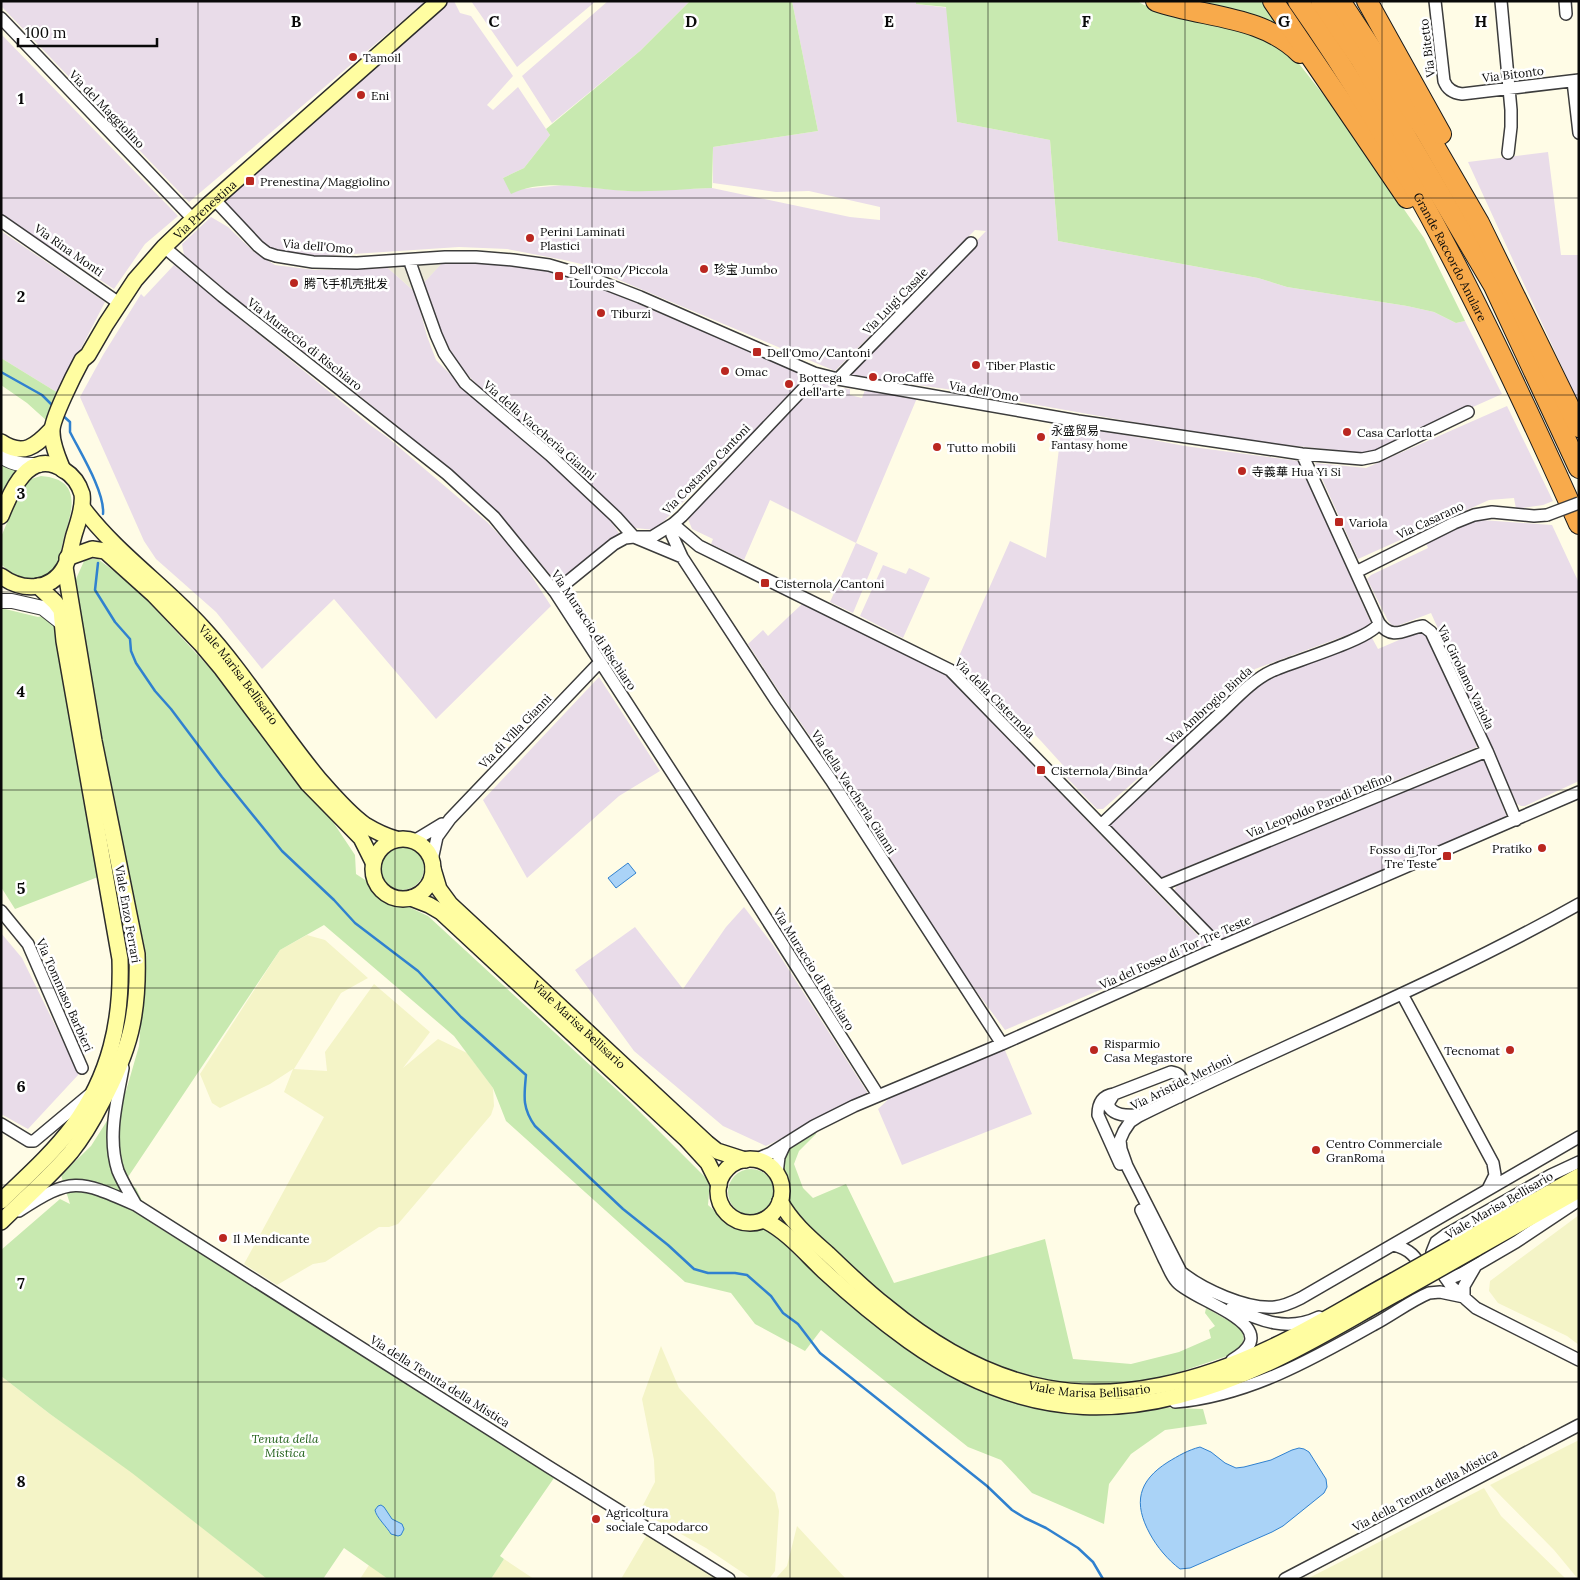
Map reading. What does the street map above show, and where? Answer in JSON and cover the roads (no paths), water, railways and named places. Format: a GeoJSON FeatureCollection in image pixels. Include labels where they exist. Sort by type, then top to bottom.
{"type":"FeatureCollection","features":[{"type":"Feature","properties":{"kind":"highway"},"geometry":{"type":"LineString","coordinates":[[1156,1],[1198,13],[1246,23],[1274,33],[1283,38],[1300,53],[1334,91]]}},
{"type":"Feature","properties":{"kind":"highway"},"geometry":{"type":"LineString","coordinates":[[1273,1],[1399,187],[1459,270]]}},
{"type":"Feature","properties":{"kind":"highway","name":"Grande Raccordo Anulare"},"geometry":{"type":"LineString","coordinates":[[1298,1],[1322,35],[1399,161],[1459,270],[1515,383],[1579,524]]}},
{"type":"Feature","properties":{"kind":"highway","name":"Grande Raccordo Anulare"},"geometry":{"type":"LineString","coordinates":[[1322,1],[1361,60],[1494,286],[1579,468]]}},
{"type":"Feature","properties":{"kind":"highway"},"geometry":{"type":"LineString","coordinates":[[1340,1],[1425,130],[1479,223]]}},
{"type":"Feature","properties":{"kind":"highway"},"geometry":{"type":"LineString","coordinates":[[1367,1],[1434,121],[1479,223],[1579,428]]}},
{"type":"Feature","properties":{"kind":"main road","name":"Via Prenestina"},"geometry":{"type":"LineString","coordinates":[[56,417],[82,360],[88,355],[135,280],[164,248],[214,199],[439,1]]}},
{"type":"Feature","properties":{"kind":"main road"},"geometry":{"type":"LineString","coordinates":[[1,442],[13,448],[27,448],[41,441],[56,417]]}},
{"type":"Feature","properties":{"kind":"main road"},"geometry":{"type":"LineString","coordinates":[[56,417],[56,452],[64,470]]}},
{"type":"Feature","properties":{"kind":"main road"},"geometry":{"type":"LineString","coordinates":[[1,516],[9,496],[19,479],[28,470],[39,465],[49,464],[64,470],[73,478],[80,490],[82,507],[66,562]]}},
{"type":"Feature","properties":{"kind":"main road","name":"Viale Marisa Bellisario"},"geometry":{"type":"LineString","coordinates":[[82,507],[106,536],[202,627],[232,661],[302,758],[332,794],[363,824],[396,839]]}},
{"type":"Feature","properties":{"kind":"main road","name":"Viale Marisa Bellisario"},"geometry":{"type":"LineString","coordinates":[[38,586],[51,580],[66,562],[92,549],[105,551],[182,622],[222,669],[308,784],[361,838],[373,862]]}},
{"type":"Feature","properties":{"kind":"main road","name":"Viale Enzo Ferrari"},"geometry":{"type":"LineString","coordinates":[[1,1223],[72,1150],[93,1119],[124,1057],[136,1012],[138,980],[136,954],[94,741],[66,562]]}},
{"type":"Feature","properties":{"kind":"main road"},"geometry":{"type":"LineString","coordinates":[[1,576],[19,586],[38,586]]}},
{"type":"Feature","properties":{"kind":"main road","name":"Viale Enzo Ferrari"},"geometry":{"type":"LineString","coordinates":[[1,1201],[45,1158],[67,1133],[92,1092],[111,1048],[118,1021],[121,986],[120,959],[62,614],[59,606],[38,586]]}},
{"type":"Feature","properties":{"kind":"main road"},"geometry":{"type":"LineString","coordinates":[[402,838],[414,841],[425,849],[432,865],[432,879],[420,894],[410,898],[391,896],[381,890],[374,879],[373,862],[381,848],[396,839],[402,838]]}},
{"type":"Feature","properties":{"kind":"main road","name":"Viale Marisa Bellisario"},"geometry":{"type":"LineString","coordinates":[[432,865],[442,895],[457,911],[707,1143],[717,1151],[750,1160]]}},
{"type":"Feature","properties":{"kind":"main road","name":"Viale Marisa Bellisario"},"geometry":{"type":"LineString","coordinates":[[410,898],[441,912],[658,1112],[699,1151],[708,1162],[719,1185]]}},
{"type":"Feature","properties":{"kind":"main road"},"geometry":{"type":"LineString","coordinates":[[750,1160],[763,1162],[777,1174],[782,1192],[780,1201],[777,1209],[764,1220],[755,1223],[735,1219],[721,1205],[719,1185],[728,1168],[736,1163],[750,1160]]}},
{"type":"Feature","properties":{"kind":"main road","name":"Viale Marisa Bellisario"},"geometry":{"type":"LineString","coordinates":[[1472,1244],[1579,1176]]}},
{"type":"Feature","properties":{"kind":"main road","name":"Viale Marisa Bellisario"},"geometry":{"type":"LineString","coordinates":[[780,1201],[797,1225],[857,1282],[899,1317],[946,1349],[994,1372],[1042,1387],[1088,1392],[1140,1388],[1209,1372],[1270,1349],[1579,1190]]}},
{"type":"Feature","properties":{"kind":"main road","name":"Viale Marisa Bellisario"},"geometry":{"type":"LineString","coordinates":[[764,1220],[784,1232],[840,1285],[886,1324],[952,1368],[985,1384],[1033,1399],[1088,1408],[1121,1407],[1148,1402],[1190,1392],[1248,1372],[1303,1345],[1392,1286]]}},
{"type":"Feature","properties":{"kind":"street","name":"Via Bitetto"},"geometry":{"type":"LineString","coordinates":[[1435,1],[1444,81],[1450,90]]}},
{"type":"Feature","properties":{"kind":"street"},"geometry":{"type":"LineString","coordinates":[[1501,1],[1512,121],[1508,152]]}},
{"type":"Feature","properties":{"kind":"street"},"geometry":{"type":"LineString","coordinates":[[1565,1],[1566,14]]}},
{"type":"Feature","properties":{"kind":"street","name":"Via del Maggiolino"},"geometry":{"type":"LineString","coordinates":[[1,18],[193,219]]}},
{"type":"Feature","properties":{"kind":"street","name":"Via Bitonto"},"geometry":{"type":"LineString","coordinates":[[1450,90],[1462,94],[1576,80]]}},
{"type":"Feature","properties":{"kind":"street"},"geometry":{"type":"LineString","coordinates":[[1576,80],[1579,132]]}},
{"type":"Feature","properties":{"kind":"street","name":"Via dell'Omo"},"geometry":{"type":"LineString","coordinates":[[214,199],[258,246],[272,255],[313,262],[382,262],[446,257],[476,257],[550,265],[583,275],[648,300],[814,373],[838,379],[1078,421],[1302,454],[1360,459],[1369,458],[1468,412]]}},
{"type":"Feature","properties":{"kind":"street","name":"Via Rina Monti"},"geometry":{"type":"LineString","coordinates":[[1,221],[119,303]]}},
{"type":"Feature","properties":{"kind":"street","name":"Via Luigi Casale"},"geometry":{"type":"LineString","coordinates":[[838,379],[971,243]]}},
{"type":"Feature","properties":{"kind":"street","name":"Via Muraccio di Rischiaro"},"geometry":{"type":"LineString","coordinates":[[164,248],[446,474],[494,517],[555,592],[752,896],[878,1095]]}},
{"type":"Feature","properties":{"kind":"street","name":"Via della Vaccheria Gianni"},"geometry":{"type":"LineString","coordinates":[[411,260],[419,288],[444,353],[465,383],[550,455],[616,517],[634,537],[682,556]]}},
{"type":"Feature","properties":{"kind":"street","name":"Via Costanzo Cantoni"},"geometry":{"type":"LineString","coordinates":[[555,592],[614,544],[625,538],[652,538],[673,524],[804,388],[814,373]]}},
{"type":"Feature","properties":{"kind":"street"},"geometry":{"type":"LineString","coordinates":[[1302,454],[1379,623]]}},
{"type":"Feature","properties":{"kind":"street"},"geometry":{"type":"LineString","coordinates":[[1,456],[15,464],[39,465]]}},
{"type":"Feature","properties":{"kind":"street","name":"Via Casarano"},"geometry":{"type":"LineString","coordinates":[[1356,572],[1474,515],[1494,512],[1534,516],[1547,515],[1579,503]]}},
{"type":"Feature","properties":{"kind":"street","name":"Via della Vaccheria Gianni"},"geometry":{"type":"LineString","coordinates":[[673,524],[672,534],[682,556],[775,699],[831,780],[1002,1044]]}},
{"type":"Feature","properties":{"kind":"street","name":"Via della Cisternola"},"geometry":{"type":"LineString","coordinates":[[673,524],[695,544],[950,670],[1220,947]]}},
{"type":"Feature","properties":{"kind":"street"},"geometry":{"type":"LineString","coordinates":[[682,556],[695,544]]}},
{"type":"Feature","properties":{"kind":"street"},"geometry":{"type":"LineString","coordinates":[[1,593],[19,586]]}},
{"type":"Feature","properties":{"kind":"street"},"geometry":{"type":"LineString","coordinates":[[1,601],[12,601],[43,608],[62,623]]}},
{"type":"Feature","properties":{"kind":"street","name":"Via Ambrogio Binda"},"geometry":{"type":"LineString","coordinates":[[1102,824],[1258,678],[1278,668],[1366,634],[1375,629],[1379,623]]}},
{"type":"Feature","properties":{"kind":"street","name":"Via Girolamo Variola"},"geometry":{"type":"LineString","coordinates":[[1379,623],[1385,629],[1394,632],[1403,632],[1421,626],[1427,627],[1430,630],[1487,751],[1516,820]]}},
{"type":"Feature","properties":{"kind":"street","name":"Via di Villa Gianni"},"geometry":{"type":"LineString","coordinates":[[432,865],[437,837],[450,819],[600,662]]}},
{"type":"Feature","properties":{"kind":"street","name":"Via Leopoldo Parodi Delfino"},"geometry":{"type":"LineString","coordinates":[[1161,885],[1487,751]]}},
{"type":"Feature","properties":{"kind":"street","name":"Via del Fosso di Tor Tre Teste"},"geometry":{"type":"LineString","coordinates":[[750,1160],[771,1153],[814,1126],[878,1095],[1002,1044],[1220,947],[1579,792]]}},
{"type":"Feature","properties":{"kind":"street","name":"Via di Villa Gianni"},"geometry":{"type":"LineString","coordinates":[[414,841],[450,819]]}},
{"type":"Feature","properties":{"kind":"street","name":"Via Aristide Merloni"},"geometry":{"type":"LineString","coordinates":[[1181,1272],[1127,1166],[1121,1149],[1120,1140],[1130,1122],[1141,1114],[1402,994],[1579,904]]}},
{"type":"Feature","properties":{"kind":"street","name":"Via Tommaso Barbieri"},"geometry":{"type":"LineString","coordinates":[[1,911],[28,944],[82,1068]]}},
{"type":"Feature","properties":{"kind":"street"},"geometry":{"type":"LineString","coordinates":[[1402,994],[1493,1163],[1495,1175],[1488,1189]]}},
{"type":"Feature","properties":{"kind":"street","name":"Via della Tenuta della Mistica"},"geometry":{"type":"LineString","coordinates":[[124,1057],[114,1121],[114,1150],[118,1171],[136,1205]]}},
{"type":"Feature","properties":{"kind":"street"},"geometry":{"type":"LineString","coordinates":[[1179,1097],[1183,1088],[1182,1079],[1178,1073],[1171,1072],[1105,1097],[1100,1102],[1098,1111],[1099,1119],[1172,1275],[1186,1290],[1238,1318],[1246,1325],[1250,1332],[1250,1342],[1243,1352],[1235,1359],[1209,1372]]}},
{"type":"Feature","properties":{"kind":"street"},"geometry":{"type":"LineString","coordinates":[[1,1124],[29,1141],[34,1141],[92,1092]]}},
{"type":"Feature","properties":{"kind":"street"},"geometry":{"type":"LineString","coordinates":[[1114,1094],[1109,1102],[1109,1108],[1113,1112],[1123,1115],[1141,1114]]}},
{"type":"Feature","properties":{"kind":"street"},"geometry":{"type":"LineString","coordinates":[[1181,1272],[1201,1285],[1250,1304],[1274,1307],[1286,1305],[1302,1298],[1579,1137]]}},
{"type":"Feature","properties":{"kind":"street"},"geometry":{"type":"LineString","coordinates":[[777,1174],[779,1157],[785,1144]]}},
{"type":"Feature","properties":{"kind":"street","name":"Viale Marisa Bellisario"},"geometry":{"type":"LineString","coordinates":[[1432,1250],[1436,1242],[1447,1234],[1551,1175],[1579,1162]]}},
{"type":"Feature","properties":{"kind":"street","name":"Via della Tenuta della Mistica"},"geometry":{"type":"LineString","coordinates":[[1,1223],[51,1191],[66,1186],[90,1186],[136,1205],[729,1579]]}},
{"type":"Feature","properties":{"kind":"street"},"geometry":{"type":"LineString","coordinates":[[1440,1272],[1455,1276],[1531,1233],[1579,1200]]}},
{"type":"Feature","properties":{"kind":"street"},"geometry":{"type":"LineString","coordinates":[[1437,1219],[1431,1234],[1433,1260],[1446,1281],[1480,1310],[1579,1360]]}},
{"type":"Feature","properties":{"kind":"street"},"geometry":{"type":"LineString","coordinates":[[1393,1245],[1408,1250],[1420,1264],[1428,1286],[1422,1296]]}},
{"type":"Feature","properties":{"kind":"street"},"geometry":{"type":"LineString","coordinates":[[1464,1297],[1465,1282],[1476,1265]]}},
{"type":"Feature","properties":{"kind":"street"},"geometry":{"type":"LineString","coordinates":[[1181,1272],[1189,1282],[1203,1293],[1267,1322],[1281,1324],[1294,1324],[1311,1320],[1364,1292],[1392,1286]]}},
{"type":"Feature","properties":{"kind":"street"},"geometry":{"type":"LineString","coordinates":[[1422,1296],[1440,1292],[1464,1297]]}},
{"type":"Feature","properties":{"kind":"street","name":"Viale Marisa Bellisario"},"geometry":{"type":"LineString","coordinates":[[1121,1407],[1194,1400],[1258,1383],[1374,1325],[1422,1296]]}},
{"type":"Feature","properties":{"kind":"street","name":"Via della Tenuta della Mistica"},"geometry":{"type":"LineString","coordinates":[[1285,1579],[1579,1426]]}},
{"type":"Feature","properties":{"kind":"water"},"geometry":{"type":"Polygon","coordinates":[[[628,863],[636,873],[616,888],[608,878],[628,863]]]}},
{"type":"Feature","properties":{"kind":"water"},"geometry":{"type":"Polygon","coordinates":[[[1200,1447],[1236,1468],[1271,1460],[1299,1448],[1304,1449],[1309,1452],[1326,1479],[1327,1487],[1324,1493],[1283,1526],[1190,1568],[1180,1569],[1163,1553],[1150,1534],[1141,1512],[1141,1494],[1150,1477],[1158,1469],[1179,1455],[1200,1447]]]}},
{"type":"Feature","properties":{"kind":"water"},"geometry":{"type":"Polygon","coordinates":[[[381,1505],[392,1519],[402,1524],[404,1529],[401,1535],[391,1534],[377,1516],[375,1510],[381,1505]]]}},
{"type":"Feature","properties":{"kind":"waterway"},"geometry":{"type":"LineString","coordinates":[[1,372],[42,395],[54,407]]}},
{"type":"Feature","properties":{"kind":"waterway"},"geometry":{"type":"LineString","coordinates":[[61,414],[70,422],[70,432],[100,495],[103,514]]}},
{"type":"Feature","properties":{"kind":"waterway"},"geometry":{"type":"LineString","coordinates":[[98,563],[95,590],[115,622],[130,639],[131,651],[136,663],[155,691],[282,851],[334,900],[355,923],[418,971],[461,1017],[526,1075],[525,1102],[535,1126],[623,1209],[668,1245],[694,1269],[708,1273],[747,1275],[771,1296],[783,1313],[798,1324],[820,1353],[987,1486],[1012,1510],[1078,1548],[1093,1562],[1103,1579]]}},
{"type":"Feature","properties":{"kind":"place","name":"Tamoil"},"geometry":{"type":"Point","coordinates":[353,57]}},
{"type":"Feature","properties":{"kind":"place","name":"Eni"},"geometry":{"type":"Point","coordinates":[361,95]}},
{"type":"Feature","properties":{"kind":"place","name":"Prenestina/Maggiolino"},"geometry":{"type":"Point","coordinates":[250,181]}},
{"type":"Feature","properties":{"kind":"place","name":"Perini Laminati Plastici"},"geometry":{"type":"Point","coordinates":[530,238]}},
{"type":"Feature","properties":{"kind":"place","name":"珍宝 Jumbo"},"geometry":{"type":"Point","coordinates":[704,269]}},
{"type":"Feature","properties":{"kind":"place","name":"Dell'Omo/Piccola Lourdes"},"geometry":{"type":"Point","coordinates":[559,276]}},
{"type":"Feature","properties":{"kind":"place","name":"腾飞手机壳批发"},"geometry":{"type":"Point","coordinates":[294,283]}},
{"type":"Feature","properties":{"kind":"place","name":"Tiburzi"},"geometry":{"type":"Point","coordinates":[601,313]}},
{"type":"Feature","properties":{"kind":"place","name":"Dell'Omo/Cantoni"},"geometry":{"type":"Point","coordinates":[757,352]}},
{"type":"Feature","properties":{"kind":"place","name":"Tiber Plastic"},"geometry":{"type":"Point","coordinates":[976,365]}},
{"type":"Feature","properties":{"kind":"place","name":"Omac"},"geometry":{"type":"Point","coordinates":[725,371]}},
{"type":"Feature","properties":{"kind":"place","name":"OroCaffè"},"geometry":{"type":"Point","coordinates":[873,377]}},
{"type":"Feature","properties":{"kind":"place","name":"Bottega dell'arte"},"geometry":{"type":"Point","coordinates":[789,384]}},
{"type":"Feature","properties":{"kind":"place","name":"Casa Carlotta"},"geometry":{"type":"Point","coordinates":[1347,432]}},
{"type":"Feature","properties":{"kind":"place","name":"永盛贸易 Fantasy home"},"geometry":{"type":"Point","coordinates":[1041,437]}},
{"type":"Feature","properties":{"kind":"place","name":"Tutto mobili"},"geometry":{"type":"Point","coordinates":[937,447]}},
{"type":"Feature","properties":{"kind":"place","name":"寺義華 Hua Yi Si"},"geometry":{"type":"Point","coordinates":[1242,471]}},
{"type":"Feature","properties":{"kind":"place","name":"Variola"},"geometry":{"type":"Point","coordinates":[1339,522]}},
{"type":"Feature","properties":{"kind":"place","name":"Cisternola/Cantoni"},"geometry":{"type":"Point","coordinates":[765,583]}},
{"type":"Feature","properties":{"kind":"place","name":"Cisternola/Binda"},"geometry":{"type":"Point","coordinates":[1041,770]}},
{"type":"Feature","properties":{"kind":"place","name":"Pratiko"},"geometry":{"type":"Point","coordinates":[1542,848]}},
{"type":"Feature","properties":{"kind":"place","name":"Fosso di Tor Tre Teste"},"geometry":{"type":"Point","coordinates":[1447,856]}},
{"type":"Feature","properties":{"kind":"place","name":"Risparmio Casa Megastore"},"geometry":{"type":"Point","coordinates":[1094,1050]}},
{"type":"Feature","properties":{"kind":"place","name":"Tecnomat"},"geometry":{"type":"Point","coordinates":[1510,1050]}},
{"type":"Feature","properties":{"kind":"place","name":"Centro Commerciale GranRoma"},"geometry":{"type":"Point","coordinates":[1316,1150]}},
{"type":"Feature","properties":{"kind":"place","name":"Il Mendicante"},"geometry":{"type":"Point","coordinates":[223,1238]}},
{"type":"Feature","properties":{"kind":"place","name":"Agricoltura sociale Capodarco"},"geometry":{"type":"Point","coordinates":[596,1519]}},
{"type":"Feature","properties":{"kind":"park label","name":"Tenuta della Mistica"},"geometry":{"type":"Point","coordinates":[285,1445]}}]}
